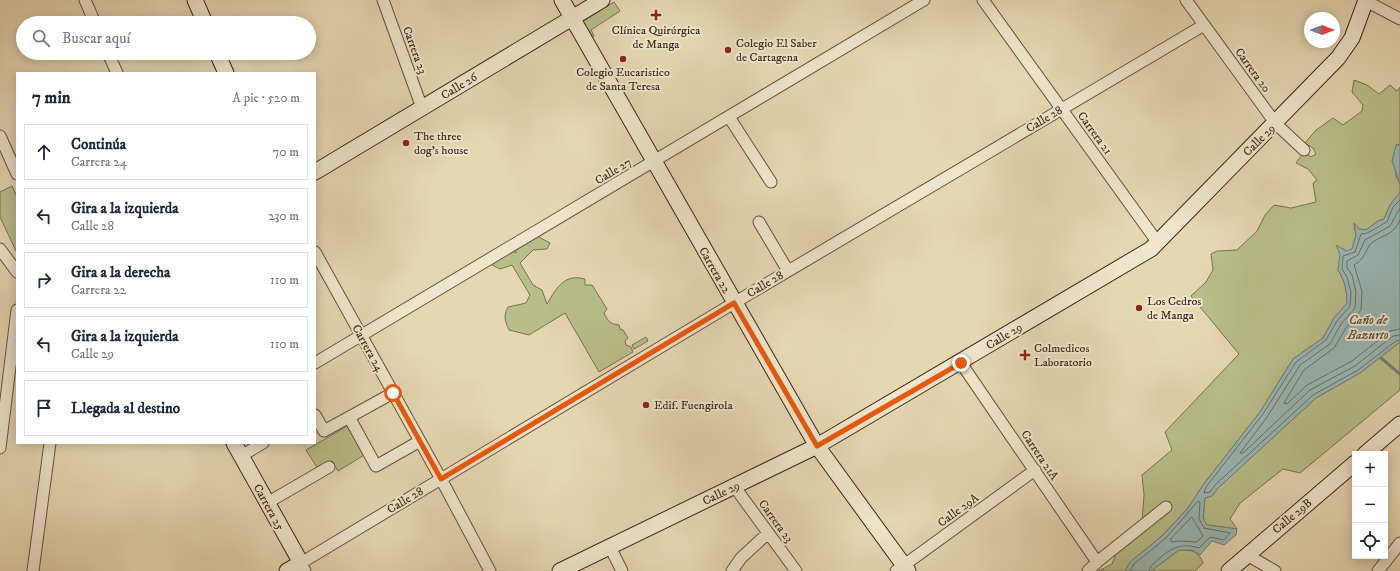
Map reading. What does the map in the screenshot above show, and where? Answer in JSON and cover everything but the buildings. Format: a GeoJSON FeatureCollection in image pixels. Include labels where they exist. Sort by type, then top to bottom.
{"type":"FeatureCollection","features":[{"type":"Feature","properties":{"kind":"main road"},"geometry":{"type":"LineString","coordinates":[[195,0],[202,16]]}},
{"type":"Feature","properties":{"kind":"main road","name":"Carrera 22"},"geometry":{"type":"LineString","coordinates":[[562,0],[817,446],[903,569]]}},
{"type":"Feature","properties":{"kind":"main road","name":"Calle 26"},"geometry":{"type":"LineString","coordinates":[[316,171],[602,0]]}},
{"type":"Feature","properties":{"kind":"main road","name":"Calle 29"},"geometry":{"type":"LineString","coordinates":[[569,569],[817,446],[961,363],[1151,249],[1276,124],[1338,58],[1352,38],[1365,0]]}},
{"type":"Feature","properties":{"kind":"main road"},"geometry":{"type":"LineString","coordinates":[[220,60],[224,72]]}},
{"type":"Feature","properties":{"kind":"main road"},"geometry":{"type":"LineString","coordinates":[[1368,451],[1400,424]]}},
{"type":"Feature","properties":{"kind":"main road","name":"Carrera 25"},"geometry":{"type":"LineString","coordinates":[[237,449],[303,567]]}},
{"type":"Feature","properties":{"kind":"main road","name":"Calle 29B"},"geometry":{"type":"LineString","coordinates":[[1229,571],[1352,466]]}},
{"type":"Feature","properties":{"kind":"main road","name":"Calle 28"},"geometry":{"type":"LineString","coordinates":[[287,571],[303,567]]}},
{"type":"Feature","properties":{"kind":"street"},"geometry":{"type":"LineString","coordinates":[[85,0],[92,16]]}},
{"type":"Feature","properties":{"kind":"street","name":"Carrera 23"},"geometry":{"type":"LineString","coordinates":[[383,0],[422,108]]}},
{"type":"Feature","properties":{"kind":"street","name":"Calle 27"},"geometry":{"type":"LineString","coordinates":[[316,362],[362,337],[924,0]]}},
{"type":"Feature","properties":{"kind":"street","name":"Carrera 21"},"geometry":{"type":"LineString","coordinates":[[983,0],[1158,243]]}},
{"type":"Feature","properties":{"kind":"street","name":"Carrera 20"},"geometry":{"type":"LineString","coordinates":[[1186,0],[1276,124],[1304,150]]}},
{"type":"Feature","properties":{"kind":"street"},"geometry":{"type":"LineString","coordinates":[[1365,0],[1400,18]]}},
{"type":"Feature","properties":{"kind":"street","name":"Calle 28"},"geometry":{"type":"LineString","coordinates":[[303,567],[441,479],[734,303],[1204,25]]}},
{"type":"Feature","properties":{"kind":"street"},"geometry":{"type":"LineString","coordinates":[[111,60],[117,72]]}},
{"type":"Feature","properties":{"kind":"street"},"geometry":{"type":"LineString","coordinates":[[729,117],[770,182]]}},
{"type":"Feature","properties":{"kind":"street"},"geometry":{"type":"LineString","coordinates":[[0,136],[16,171]]}},
{"type":"Feature","properties":{"kind":"street"},"geometry":{"type":"LineString","coordinates":[[759,222],[788,271]]}},
{"type":"Feature","properties":{"kind":"street"},"geometry":{"type":"LineString","coordinates":[[0,249],[16,271]]}},
{"type":"Feature","properties":{"kind":"street","name":"Carrera 24"},"geometry":{"type":"LineString","coordinates":[[316,254],[441,479],[490,571]]}},
{"type":"Feature","properties":{"kind":"street"},"geometry":{"type":"LineString","coordinates":[[0,448],[16,318]]}},
{"type":"Feature","properties":{"kind":"street","name":"Carrera 21A"},"geometry":{"type":"LineString","coordinates":[[961,363],[1097,562]]}},
{"type":"Feature","properties":{"kind":"street"},"geometry":{"type":"LineString","coordinates":[[316,417],[324,430],[393,393]]}},
{"type":"Feature","properties":{"kind":"street"},"geometry":{"type":"LineString","coordinates":[[349,417],[376,466],[420,441]]}},
{"type":"Feature","properties":{"kind":"street"},"geometry":{"type":"LineString","coordinates":[[33,571],[50,444]]}},
{"type":"Feature","properties":{"kind":"street"},"geometry":{"type":"LineString","coordinates":[[237,449],[258,444]]}},
{"type":"Feature","properties":{"kind":"street"},"geometry":{"type":"LineString","coordinates":[[267,503],[329,467]]}},
{"type":"Feature","properties":{"kind":"street","name":"Calle 29A"},"geometry":{"type":"LineString","coordinates":[[903,569],[1035,470]]}},
{"type":"Feature","properties":{"kind":"street","name":"Carrera 23"},"geometry":{"type":"LineString","coordinates":[[734,486],[796,571]]}},
{"type":"Feature","properties":{"kind":"street"},"geometry":{"type":"LineString","coordinates":[[1088,571],[1097,562],[1166,507]]}},
{"type":"Feature","properties":{"kind":"street"},"geometry":{"type":"LineString","coordinates":[[732,571],[741,558],[768,533]]}},
{"type":"Feature","properties":{"kind":"street"},"geometry":{"type":"LineString","coordinates":[[1378,571],[1400,543]]}},
{"type":"Feature","properties":{"kind":"street"},"geometry":{"type":"LineString","coordinates":[[610,548],[622,571]]}},
{"type":"Feature","properties":{"kind":"street"},"geometry":{"type":"LineString","coordinates":[[1246,555],[1275,571]]}},
{"type":"Feature","properties":{"kind":"green space"},"geometry":{"type":"Polygon","coordinates":[[[614,2],[620,11],[591,30],[594,36],[588,40],[579,24],[614,2]]]}},
{"type":"Feature","properties":{"kind":"green space"},"geometry":{"type":"Polygon","coordinates":[[[1354,80],[1367,85],[1379,94],[1390,85],[1397,91],[1400,87],[1400,145],[1396,145],[1396,176],[1400,184],[1400,193],[1390,205],[1384,219],[1378,221],[1366,230],[1359,229],[1354,224],[1356,235],[1352,249],[1347,252],[1342,248],[1338,270],[1345,286],[1347,304],[1334,318],[1323,338],[1293,359],[1260,412],[1203,485],[1188,508],[1163,535],[1131,562],[1125,571],[1099,571],[1112,564],[1122,540],[1142,521],[1144,495],[1142,475],[1172,450],[1165,432],[1239,354],[1191,296],[1206,282],[1213,270],[1211,254],[1217,251],[1237,250],[1257,231],[1265,215],[1274,205],[1291,208],[1316,202],[1313,183],[1317,180],[1308,169],[1296,163],[1304,152],[1311,157],[1316,154],[1313,148],[1305,143],[1315,131],[1333,118],[1343,125],[1362,111],[1363,105],[1352,92],[1354,80]]]}},
{"type":"Feature","properties":{"kind":"green space"},"geometry":{"type":"Polygon","coordinates":[[[12,186],[16,195],[16,251],[0,217],[0,192],[12,186]]]}},
{"type":"Feature","properties":{"kind":"green space"},"geometry":{"type":"Polygon","coordinates":[[[537,236],[550,243],[547,249],[533,250],[520,263],[533,285],[542,290],[547,304],[557,288],[566,280],[571,278],[585,279],[585,285],[592,285],[607,309],[604,313],[608,320],[613,324],[619,325],[620,329],[623,330],[628,338],[625,341],[626,345],[631,347],[633,352],[599,372],[565,313],[529,335],[509,330],[505,318],[505,313],[508,307],[526,303],[530,295],[512,265],[500,269],[490,264],[508,249],[516,253],[516,244],[537,236]]]}},
{"type":"Feature","properties":{"kind":"green space"},"geometry":{"type":"Polygon","coordinates":[[[646,337],[648,341],[634,349],[632,345],[646,337]]]}},
{"type":"Feature","properties":{"kind":"green space"},"geometry":{"type":"Polygon","coordinates":[[[1400,342],[1400,390],[1300,473],[1283,469],[1240,503],[1230,519],[1237,529],[1207,525],[1203,518],[1205,498],[1212,496],[1218,488],[1316,398],[1360,373],[1400,342]]]}},
{"type":"Feature","properties":{"kind":"green space"},"geometry":{"type":"Polygon","coordinates":[[[349,425],[366,454],[338,471],[332,461],[318,469],[306,450],[349,425]]]}},
{"type":"Feature","properties":{"kind":"green space"},"geometry":{"type":"Polygon","coordinates":[[[1179,550],[1187,550],[1196,553],[1199,555],[1203,563],[1195,571],[1151,571],[1179,550]]]}},
{"type":"Feature","properties":{"kind":"water"},"geometry":{"type":"Polygon","coordinates":[[[1396,145],[1400,145],[1400,184],[1392,161],[1396,145]]]}},
{"type":"Feature","properties":{"kind":"water","name":"Caño de Bazurto"},"geometry":{"type":"Polygon","coordinates":[[[1400,192],[1400,342],[1360,373],[1316,398],[1218,488],[1212,496],[1205,498],[1203,518],[1207,525],[1237,529],[1236,535],[1224,545],[1212,541],[1200,555],[1192,550],[1179,550],[1151,571],[1125,571],[1130,562],[1163,535],[1188,508],[1203,485],[1260,412],[1293,359],[1323,338],[1334,318],[1347,303],[1345,286],[1338,270],[1340,254],[1336,245],[1346,251],[1352,249],[1356,235],[1354,223],[1359,229],[1366,230],[1378,221],[1384,219],[1390,205],[1400,192]]]}},
{"type":"Feature","properties":{"kind":"waterway"},"geometry":{"type":"LineString","coordinates":[[1381,358],[1400,374]]}},
{"type":"Feature","properties":{"kind":"place","name":"Clínica Quirúrgica de Manga"},"geometry":{"type":"Point","coordinates":[656,15]}},
{"type":"Feature","properties":{"kind":"place","name":"Colegio El Saber de Cartagena"},"geometry":{"type":"Point","coordinates":[728,50]}},
{"type":"Feature","properties":{"kind":"place","name":"Colegio Eucaristico de Santa Teresa"},"geometry":{"type":"Point","coordinates":[623,59]}},
{"type":"Feature","properties":{"kind":"place","name":"The three dog's house"},"geometry":{"type":"Point","coordinates":[406,143]}},
{"type":"Feature","properties":{"kind":"place","name":"Los Cedros de Manga"},"geometry":{"type":"Point","coordinates":[1139,308]}},
{"type":"Feature","properties":{"kind":"place","name":"Colmedicos Laboratorio"},"geometry":{"type":"Point","coordinates":[1025,355]}},
{"type":"Feature","properties":{"kind":"place","name":"Edif. Fuengirola"},"geometry":{"type":"Point","coordinates":[646,405]}},
{"type":"Feature","properties":{"kind":"route"},"geometry":{"type":"LineString","coordinates":[[393,393],[441,479],[734,303],[817,446],[961,363]]}}]}
